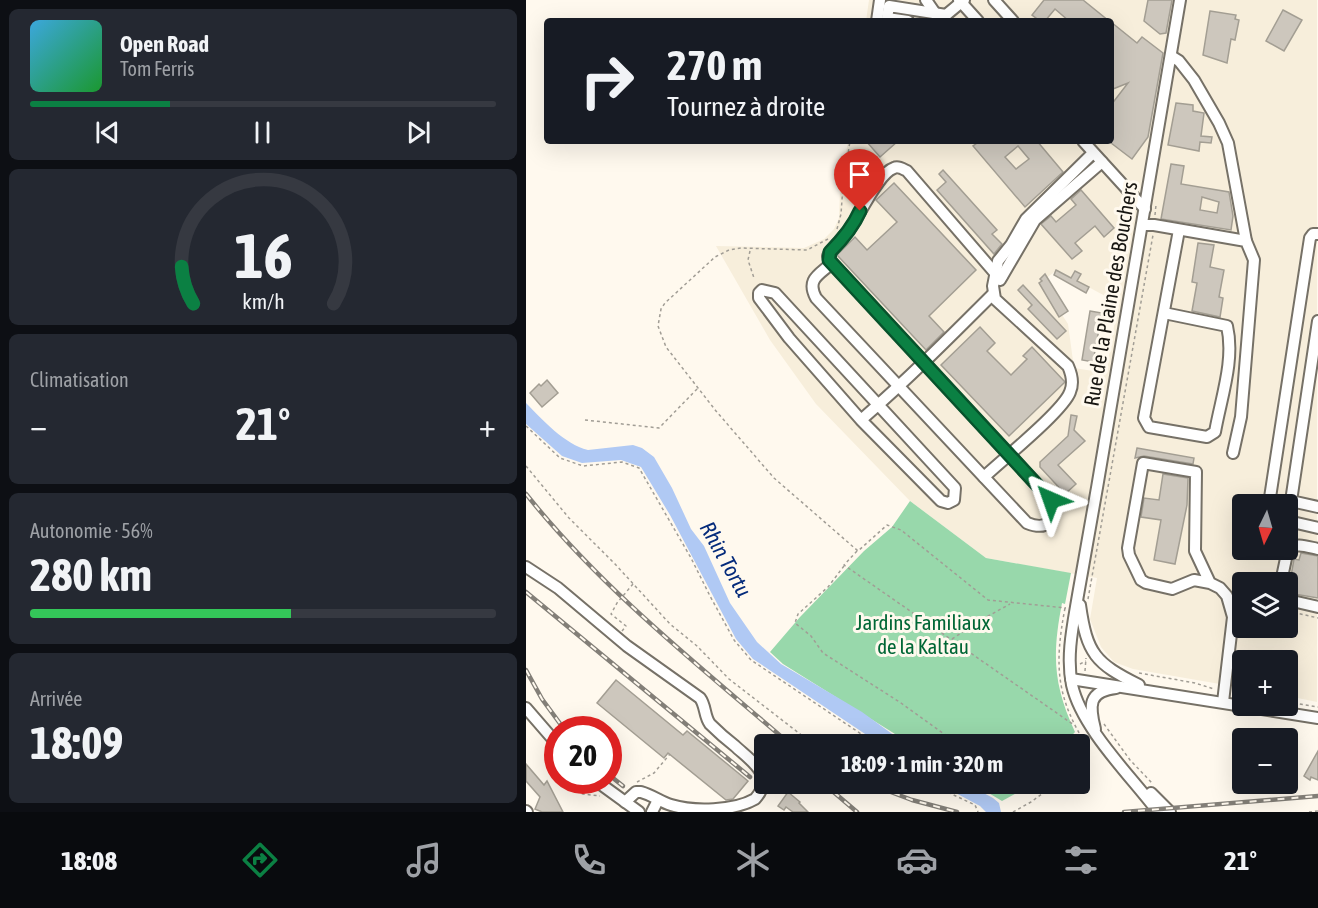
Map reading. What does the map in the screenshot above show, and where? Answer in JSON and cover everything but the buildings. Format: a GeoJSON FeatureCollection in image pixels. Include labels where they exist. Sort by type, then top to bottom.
{"type":"FeatureCollection","features":[{"type":"Feature","properties":{"kind":"street"},"geometry":{"type":"LineString","coordinates":[[877,18],[880,0]]}},
{"type":"Feature","properties":{"kind":"street"},"geometry":{"type":"LineString","coordinates":[[926,0],[942,17]]}},
{"type":"Feature","properties":{"kind":"street"},"geometry":{"type":"LineString","coordinates":[[994,0],[1010,18]]}},
{"type":"Feature","properties":{"kind":"street","name":"Rue de la Plaine des Bouchers"},"geometry":{"type":"LineString","coordinates":[[1180,0],[1078,594],[1070,648],[1071,679],[1318,718]]}},
{"type":"Feature","properties":{"kind":"street"},"geometry":{"type":"LineString","coordinates":[[911,17],[942,17],[962,1],[976,18]]}},
{"type":"Feature","properties":{"kind":"street"},"geometry":{"type":"LineString","coordinates":[[1171,56],[1179,61],[1194,80],[1228,143],[1246,241],[1254,260],[1241,417],[1233,453]]}},
{"type":"Feature","properties":{"kind":"street"},"geometry":{"type":"LineString","coordinates":[[1085,144],[1145,209]]}},
{"type":"Feature","properties":{"kind":"street"},"geometry":{"type":"LineString","coordinates":[[998,275],[998,261],[1011,245],[1026,219],[1093,153]]}},
{"type":"Feature","properties":{"kind":"street"},"geometry":{"type":"LineString","coordinates":[[861,420],[924,363],[993,290],[998,275],[1035,220],[1102,162]]}},
{"type":"Feature","properties":{"kind":"street"},"geometry":{"type":"LineString","coordinates":[[832,263],[812,283],[816,298],[1027,523],[1035,526],[1047,524],[1052,519],[1054,511],[1051,500],[1008,454],[832,263],[829,260],[830,252],[855,222],[866,200],[888,172],[894,168],[900,168],[907,171],[998,275]]}},
{"type":"Feature","properties":{"kind":"street"},"geometry":{"type":"LineString","coordinates":[[1143,225],[1246,241]]}},
{"type":"Feature","properties":{"kind":"street"},"geometry":{"type":"LineString","coordinates":[[1164,313],[1227,326],[1230,339],[1229,359],[1214,432],[1211,436],[1149,427],[1144,418],[1179,230]]}},
{"type":"Feature","properties":{"kind":"street"},"geometry":{"type":"LineString","coordinates":[[1271,494],[1310,238],[1313,234],[1318,234]]}},
{"type":"Feature","properties":{"kind":"street"},"geometry":{"type":"LineString","coordinates":[[762,290],[775,293],[955,488],[954,500],[948,503],[941,501],[861,420],[789,338],[759,298],[762,290]]}},
{"type":"Feature","properties":{"kind":"street"},"geometry":{"type":"LineString","coordinates":[[984,477],[1064,403],[1070,392],[1072,375],[1068,366],[995,299],[993,290]]}},
{"type":"Feature","properties":{"kind":"street"},"geometry":{"type":"LineString","coordinates":[[1292,494],[1318,321]]}},
{"type":"Feature","properties":{"kind":"street"},"geometry":{"type":"LineString","coordinates":[[1294,343],[1314,346]]}},
{"type":"Feature","properties":{"kind":"street"},"geometry":{"type":"LineString","coordinates":[[1210,583],[1195,551],[1196,472],[1142,463],[1128,548],[1129,555],[1141,580],[1146,583],[1172,589],[1194,580],[1210,583],[1220,588],[1227,596],[1233,617],[1223,702]]}},
{"type":"Feature","properties":{"kind":"street"},"geometry":{"type":"LineString","coordinates":[[1298,503],[1318,507]]}},
{"type":"Feature","properties":{"kind":"street"},"geometry":{"type":"LineString","coordinates":[[1298,523],[1318,528]]}},
{"type":"Feature","properties":{"kind":"street"},"geometry":{"type":"LineString","coordinates":[[1298,545],[1318,549]]}},
{"type":"Feature","properties":{"kind":"street"},"geometry":{"type":"LineString","coordinates":[[526,567],[558,588],[618,638],[700,698],[710,724],[758,766],[762,774],[762,787],[758,795],[750,802],[741,805],[688,810],[658,800],[647,793],[636,792],[625,802]]}},
{"type":"Feature","properties":{"kind":"street","name":"Rue de la Plaine des Bouchers"},"geometry":{"type":"LineString","coordinates":[[1078,594],[1085,635],[1094,654],[1111,670],[1150,691]]}},
{"type":"Feature","properties":{"kind":"street"},"geometry":{"type":"LineString","coordinates":[[1298,602],[1318,607]]}},
{"type":"Feature","properties":{"kind":"street"},"geometry":{"type":"LineString","coordinates":[[1071,679],[1077,702],[1096,735],[1158,812]]}},
{"type":"Feature","properties":{"kind":"street"},"geometry":{"type":"LineString","coordinates":[[1096,735],[1091,710],[1096,696],[1113,688],[1150,691]]}},
{"type":"Feature","properties":{"kind":"street"},"geometry":{"type":"LineString","coordinates":[[526,708],[544,729]]}},
{"type":"Feature","properties":{"kind":"street"},"geometry":{"type":"LineString","coordinates":[[1134,781],[1147,789],[1170,812]]}},
{"type":"Feature","properties":{"kind":"street"},"geometry":{"type":"LineString","coordinates":[[615,795],[639,812]]}},
{"type":"Feature","properties":{"kind":"street"},"geometry":{"type":"LineString","coordinates":[[652,812],[658,800]]}},
{"type":"Feature","properties":{"kind":"path"},"geometry":{"type":"LineString","coordinates":[[850,144],[840,221],[832,235],[807,250],[729,250],[715,257],[661,309],[659,332],[666,347],[722,418],[774,478],[858,550]]}},
{"type":"Feature","properties":{"kind":"path"},"geometry":{"type":"LineString","coordinates":[[751,249],[748,260],[754,278]]}},
{"type":"Feature","properties":{"kind":"path"},"geometry":{"type":"LineString","coordinates":[[585,420],[625,423],[651,429],[659,428],[698,387]]}},
{"type":"Feature","properties":{"kind":"path"},"geometry":{"type":"LineString","coordinates":[[526,426],[560,458],[583,466],[622,462],[639,468],[691,558],[734,640],[751,660],[861,734]]}},
{"type":"Feature","properties":{"kind":"path"},"geometry":{"type":"LineString","coordinates":[[526,466],[569,518],[670,624],[697,646],[729,679],[800,734]]}},
{"type":"Feature","properties":{"kind":"path"},"geometry":{"type":"LineString","coordinates":[[944,734],[901,703],[823,653],[811,636],[795,623],[798,614],[828,587],[858,550],[887,525],[901,530],[984,597],[996,601],[1061,607]]}},
{"type":"Feature","properties":{"kind":"path"},"geometry":{"type":"LineString","coordinates":[[844,565],[1074,725]]}},
{"type":"Feature","properties":{"kind":"path"},"geometry":{"type":"LineString","coordinates":[[618,638],[626,626],[611,614],[633,584]]}},
{"type":"Feature","properties":{"kind":"path"},"geometry":{"type":"LineString","coordinates":[[952,639],[1012,603]]}},
{"type":"Feature","properties":{"kind":"path"},"geometry":{"type":"LineString","coordinates":[[1298,613],[1318,618]]}},
{"type":"Feature","properties":{"kind":"path"},"geometry":{"type":"LineString","coordinates":[[1080,664],[1090,659]]}},
{"type":"Feature","properties":{"kind":"path"},"geometry":{"type":"LineString","coordinates":[[1298,704],[1318,707]]}},
{"type":"Feature","properties":{"kind":"path"},"geometry":{"type":"LineString","coordinates":[[1100,719],[1130,760],[1155,787]]}},
{"type":"Feature","properties":{"kind":"path"},"geometry":{"type":"LineString","coordinates":[[637,782],[654,772],[670,754]]}},
{"type":"Feature","properties":{"kind":"path"},"geometry":{"type":"LineString","coordinates":[[588,794],[615,795]]}},
{"type":"Feature","properties":{"kind":"path"},"geometry":{"type":"LineString","coordinates":[[951,794],[975,805],[978,812]]}},
{"type":"Feature","properties":{"kind":"path"},"geometry":{"type":"LineString","coordinates":[[1015,811],[1042,794]]}},
{"type":"Feature","properties":{"kind":"path"},"geometry":{"type":"LineString","coordinates":[[1309,812],[1318,811]]}},
{"type":"Feature","properties":{"kind":"shaded area"},"geometry":{"type":"Polygon","coordinates":[[[869,0],[1317,0],[1317,702],[1298,698],[1298,650],[1232,650],[1232,686],[1133,669],[1114,662],[1101,647],[1090,619],[1097,578],[986,558],[910,501],[816,404],[770,340],[716,246],[804,248],[824,239],[834,229],[839,218],[840,190],[848,144],[1114,144],[1114,18],[866,18],[869,0]],[[1057,270],[1041,282],[1068,324],[1074,368],[1106,373],[1118,303],[1057,270]]]}},
{"type":"Feature","properties":{"kind":"green space","name":"Jardins Familiaux de la Kaltau"},"geometry":{"type":"Polygon","coordinates":[[[910,501],[986,558],[1071,573],[1065,604],[1062,603],[1057,638],[1056,669],[1062,699],[1075,732],[1073,734],[895,734],[783,664],[770,652],[800,617],[864,551],[892,527],[910,501]]]}},
{"type":"Feature","properties":{"kind":"green space"},"geometry":{"type":"Polygon","coordinates":[[[990,794],[1015,794],[1002,801],[990,794]]]}},
{"type":"Feature","properties":{"kind":"water"},"geometry":{"type":"Polygon","coordinates":[[[526,403],[554,431],[579,447],[588,450],[633,445],[642,448],[654,457],[672,488],[691,529],[704,546],[730,603],[757,642],[781,664],[862,712],[892,734],[865,734],[753,659],[736,639],[670,515],[641,467],[621,460],[582,463],[562,456],[526,424],[526,403]]]}},
{"type":"Feature","properties":{"kind":"water"},"geometry":{"type":"Polygon","coordinates":[[[958,794],[986,794],[999,803],[1001,812],[986,812],[980,806],[958,794]]]}},
{"type":"Feature","properties":{"kind":"railway"},"geometry":{"type":"LineString","coordinates":[[526,494],[555,529],[619,594],[778,734]]}},
{"type":"Feature","properties":{"kind":"railway"},"geometry":{"type":"LineString","coordinates":[[526,592],[750,777]]}},
{"type":"Feature","properties":{"kind":"railway"},"geometry":{"type":"LineString","coordinates":[[526,670],[554,716]]}},
{"type":"Feature","properties":{"kind":"railway"},"geometry":{"type":"LineString","coordinates":[[836,794],[857,812]]}},
{"type":"Feature","properties":{"kind":"railway"},"geometry":{"type":"LineString","coordinates":[[896,794],[957,812]]}},
{"type":"Feature","properties":{"kind":"railway"},"geometry":{"type":"LineString","coordinates":[[1124,812],[1318,796]]}},
{"type":"Feature","properties":{"kind":"route"},"geometry":{"type":"LineString","coordinates":[[860,211],[855,222],[830,252],[829,260],[1051,500]]}},
{"type":"Feature","properties":{"kind":"water label","name":"Rhin Tortu"},"geometry":{"type":"Point","coordinates":[726,559]}}]}
